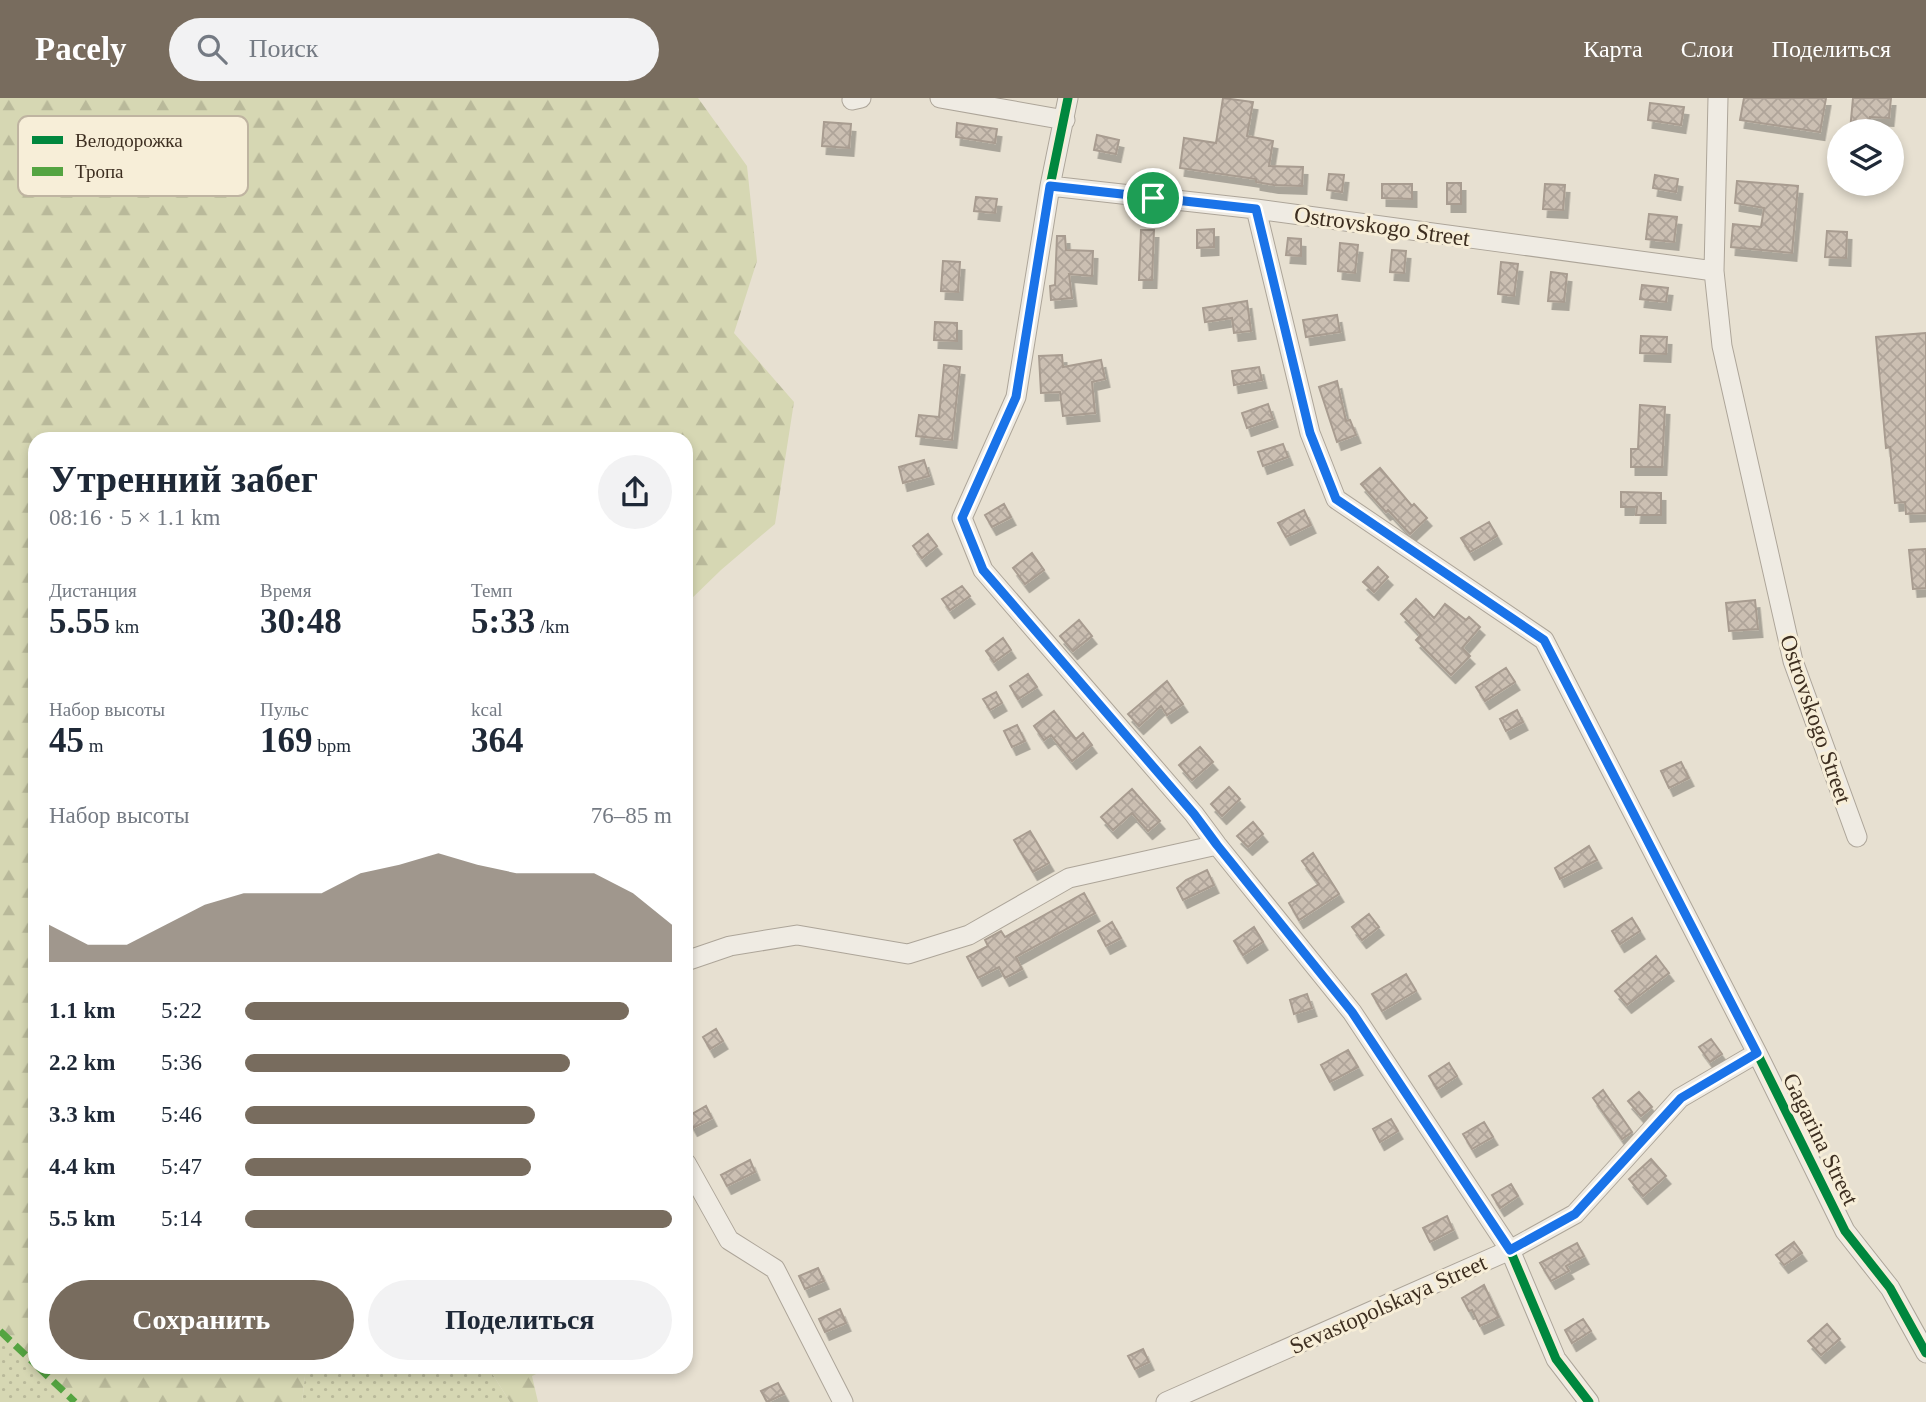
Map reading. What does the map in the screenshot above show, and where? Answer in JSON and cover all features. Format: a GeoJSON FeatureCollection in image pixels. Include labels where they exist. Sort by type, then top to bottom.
{"type":"FeatureCollection","features":[{"type":"Feature","properties":{"kind":"street"},"geometry":{"type":"LineString","coordinates":[[940,98],[1065,120]]}},
{"type":"Feature","properties":{"kind":"street"},"geometry":{"type":"LineString","coordinates":[[1068,98],[1050,186],[1016,397],[962,518],[983,570],[1194,814],[1352,1012],[1510,1250],[1556,1359],[1589,1402]]}},
{"type":"Feature","properties":{"kind":"street","name":"Ostrovskogo Street"},"geometry":{"type":"LineString","coordinates":[[1718,98],[1714,271],[1722,346],[1793,661],[1857,837]]}},
{"type":"Feature","properties":{"kind":"street","name":"Ostrovskogo Street"},"geometry":{"type":"LineString","coordinates":[[1050,186],[1256,209],[1714,271]]}},
{"type":"Feature","properties":{"kind":"street","name":"Gagarina Street"},"geometry":{"type":"LineString","coordinates":[[1256,209],[1310,433],[1336,499],[1544,640],[1757,1053],[1845,1231],[1890,1288],[1926,1353]]}},
{"type":"Feature","properties":{"kind":"street"},"geometry":{"type":"LineString","coordinates":[[693,959],[730,946],[797,935],[908,954],[969,935],[1069,878],[1217,845]]}},
{"type":"Feature","properties":{"kind":"street","name":"Sevastopolskaya Street"},"geometry":{"type":"LineString","coordinates":[[1166,1402],[1510,1250],[1575,1214],[1681,1098],[1757,1053]]}},
{"type":"Feature","properties":{"kind":"street"},"geometry":{"type":"LineString","coordinates":[[693,1176],[729,1240],[775,1269],[842,1402]]}},
{"type":"Feature","properties":{"kind":"green space"},"geometry":{"type":"Polygon","coordinates":[[[0,98],[698,98],[747,166],[757,261],[734,333],[794,402],[775,524],[693,597],[693,432],[28,432],[28,1359],[0,1331],[0,98]]]}},
{"type":"Feature","properties":{"kind":"green space"},"geometry":{"type":"Polygon","coordinates":[[[0,1331],[28,1359],[28,1374],[42,1374],[70,1402],[0,1402],[0,1331]]]}},
{"type":"Feature","properties":{"kind":"green space"},"geometry":{"type":"Polygon","coordinates":[[[42,1374],[305,1374],[302,1402],[70,1402],[42,1374]]]}},
{"type":"Feature","properties":{"kind":"green space"},"geometry":{"type":"Polygon","coordinates":[[[305,1374],[492,1374],[510,1402],[302,1402],[305,1374]]]}},
{"type":"Feature","properties":{"kind":"green space"},"geometry":{"type":"Polygon","coordinates":[[[492,1374],[536,1374],[532,1376],[538,1402],[510,1402],[492,1374]]]}},
{"type":"Feature","properties":{"kind":"building"},"geometry":{"type":"Polygon","coordinates":[[[1223,98],[1253,102],[1247,136],[1273,141],[1269,166],[1303,167],[1302,186],[1274,185],[1256,182],[1256,179],[1180,168],[1184,138],[1216,143],[1223,98]]]}},
{"type":"Feature","properties":{"kind":"building"},"geometry":{"type":"Polygon","coordinates":[[[1744,98],[1826,98],[1820,132],[1740,120],[1744,98]]]}},
{"type":"Feature","properties":{"kind":"building"},"geometry":{"type":"Polygon","coordinates":[[[1853,98],[1891,98],[1889,118],[1851,119],[1853,98]]]}},
{"type":"Feature","properties":{"kind":"building"},"geometry":{"type":"Polygon","coordinates":[[[1650,103],[1684,107],[1681,125],[1648,120],[1650,103]]]}},
{"type":"Feature","properties":{"kind":"building"},"geometry":{"type":"Polygon","coordinates":[[[824,122],[851,124],[849,148],[822,146],[824,122]]]}},
{"type":"Feature","properties":{"kind":"building"},"geometry":{"type":"Polygon","coordinates":[[[957,123],[997,129],[995,143],[956,137],[957,123]]]}},
{"type":"Feature","properties":{"kind":"building"},"geometry":{"type":"Polygon","coordinates":[[[1097,135],[1119,140],[1116,154],[1094,150],[1097,135]]]}},
{"type":"Feature","properties":{"kind":"building"},"geometry":{"type":"Polygon","coordinates":[[[1329,174],[1344,175],[1342,192],[1327,190],[1329,174]]]}},
{"type":"Feature","properties":{"kind":"building"},"geometry":{"type":"Polygon","coordinates":[[[1655,175],[1678,179],[1676,192],[1653,188],[1655,175]]]}},
{"type":"Feature","properties":{"kind":"building"},"geometry":{"type":"Polygon","coordinates":[[[1737,181],[1798,186],[1792,253],[1731,247],[1733,224],[1761,227],[1764,208],[1735,203],[1737,181]]]}},
{"type":"Feature","properties":{"kind":"building"},"geometry":{"type":"Polygon","coordinates":[[[1447,183],[1461,183],[1461,204],[1447,204],[1447,183]]]}},
{"type":"Feature","properties":{"kind":"building"},"geometry":{"type":"Polygon","coordinates":[[[1382,184],[1412,184],[1412,199],[1382,198],[1382,184]]]}},
{"type":"Feature","properties":{"kind":"building"},"geometry":{"type":"Polygon","coordinates":[[[1545,184],[1565,185],[1563,210],[1543,209],[1545,184]]]}},
{"type":"Feature","properties":{"kind":"building"},"geometry":{"type":"Polygon","coordinates":[[[976,197],[997,199],[995,213],[974,211],[976,197]]]}},
{"type":"Feature","properties":{"kind":"building"},"geometry":{"type":"Polygon","coordinates":[[[1649,214],[1677,217],[1674,242],[1646,239],[1649,214]]]}},
{"type":"Feature","properties":{"kind":"building"},"geometry":{"type":"Polygon","coordinates":[[[1214,229],[1214,247],[1197,248],[1197,230],[1214,229]]]}},
{"type":"Feature","properties":{"kind":"building"},"geometry":{"type":"Polygon","coordinates":[[[1141,230],[1154,230],[1152,280],[1139,280],[1141,230]]]}},
{"type":"Feature","properties":{"kind":"building"},"geometry":{"type":"Polygon","coordinates":[[[1827,231],[1847,232],[1846,258],[1825,257],[1827,231]]]}},
{"type":"Feature","properties":{"kind":"building"},"geometry":{"type":"Polygon","coordinates":[[[1057,236],[1065,236],[1066,250],[1093,251],[1092,276],[1069,274],[1072,298],[1051,300],[1050,286],[1055,285],[1057,236]]]}},
{"type":"Feature","properties":{"kind":"building"},"geometry":{"type":"Polygon","coordinates":[[[1288,238],[1301,239],[1301,256],[1286,255],[1288,238]]]}},
{"type":"Feature","properties":{"kind":"building"},"geometry":{"type":"Polygon","coordinates":[[[1340,243],[1358,245],[1355,273],[1338,271],[1340,243]]]}},
{"type":"Feature","properties":{"kind":"building"},"geometry":{"type":"Polygon","coordinates":[[[1392,250],[1406,251],[1404,273],[1390,272],[1392,250]]]}},
{"type":"Feature","properties":{"kind":"building"},"geometry":{"type":"Polygon","coordinates":[[[943,261],[960,262],[958,292],[941,291],[943,261]]]}},
{"type":"Feature","properties":{"kind":"building"},"geometry":{"type":"Polygon","coordinates":[[[1501,262],[1518,264],[1514,296],[1498,294],[1501,262]]]}},
{"type":"Feature","properties":{"kind":"building"},"geometry":{"type":"Polygon","coordinates":[[[1551,272],[1567,274],[1564,302],[1548,301],[1551,272]]]}},
{"type":"Feature","properties":{"kind":"building"},"geometry":{"type":"Polygon","coordinates":[[[1642,285],[1668,288],[1666,302],[1640,299],[1642,285]]]}},
{"type":"Feature","properties":{"kind":"building"},"geometry":{"type":"Polygon","coordinates":[[[1247,301],[1251,331],[1234,333],[1232,318],[1205,322],[1203,308],[1247,301]]]}},
{"type":"Feature","properties":{"kind":"building"},"geometry":{"type":"Polygon","coordinates":[[[1337,315],[1340,332],[1306,337],[1303,320],[1337,315]]]}},
{"type":"Feature","properties":{"kind":"building"},"geometry":{"type":"Polygon","coordinates":[[[935,322],[957,323],[957,341],[934,340],[935,322]]]}},
{"type":"Feature","properties":{"kind":"building"},"geometry":{"type":"Polygon","coordinates":[[[1926,333],[1926,513],[1906,514],[1905,502],[1895,503],[1890,447],[1886,448],[1876,337],[1926,333]]]}},
{"type":"Feature","properties":{"kind":"building"},"geometry":{"type":"Polygon","coordinates":[[[1641,336],[1667,337],[1666,354],[1640,353],[1641,336]]]}},
{"type":"Feature","properties":{"kind":"building"},"geometry":{"type":"Polygon","coordinates":[[[1062,355],[1063,367],[1101,360],[1105,379],[1092,382],[1095,413],[1063,416],[1060,392],[1041,393],[1039,356],[1062,355]]]}},
{"type":"Feature","properties":{"kind":"building"},"geometry":{"type":"Polygon","coordinates":[[[944,365],[960,367],[952,440],[916,436],[919,415],[939,417],[944,365]]]}},
{"type":"Feature","properties":{"kind":"building"},"geometry":{"type":"Polygon","coordinates":[[[1259,367],[1262,380],[1234,385],[1232,371],[1259,367]]]}},
{"type":"Feature","properties":{"kind":"building"},"geometry":{"type":"Polygon","coordinates":[[[1337,381],[1346,421],[1350,420],[1356,435],[1337,442],[1319,387],[1337,381]]]}},
{"type":"Feature","properties":{"kind":"building"},"geometry":{"type":"Polygon","coordinates":[[[1268,404],[1273,419],[1247,428],[1242,413],[1268,404]]]}},
{"type":"Feature","properties":{"kind":"building"},"geometry":{"type":"Polygon","coordinates":[[[1640,405],[1665,407],[1662,467],[1631,467],[1631,449],[1638,449],[1640,405]]]}},
{"type":"Feature","properties":{"kind":"building"},"geometry":{"type":"Polygon","coordinates":[[[1283,444],[1288,457],[1263,466],[1258,452],[1283,444]]]}},
{"type":"Feature","properties":{"kind":"building"},"geometry":{"type":"Polygon","coordinates":[[[924,460],[929,476],[903,483],[899,467],[924,460]]]}},
{"type":"Feature","properties":{"kind":"building"},"geometry":{"type":"Polygon","coordinates":[[[1380,468],[1412,506],[1414,504],[1427,518],[1410,534],[1361,484],[1380,468]]]}},
{"type":"Feature","properties":{"kind":"building"},"geometry":{"type":"Polygon","coordinates":[[[1621,492],[1661,493],[1661,515],[1636,515],[1637,507],[1621,507],[1621,492]]]}},
{"type":"Feature","properties":{"kind":"building"},"geometry":{"type":"Polygon","coordinates":[[[1004,504],[1011,517],[992,527],[985,515],[1004,504]]]}},
{"type":"Feature","properties":{"kind":"building"},"geometry":{"type":"Polygon","coordinates":[[[1304,510],[1311,525],[1286,537],[1278,523],[1304,510]]]}},
{"type":"Feature","properties":{"kind":"building"},"geometry":{"type":"Polygon","coordinates":[[[1489,522],[1497,536],[1470,552],[1461,538],[1489,522]]]}},
{"type":"Feature","properties":{"kind":"building"},"geometry":{"type":"Polygon","coordinates":[[[928,534],[937,546],[922,558],[913,546],[928,534]]]}},
{"type":"Feature","properties":{"kind":"building"},"geometry":{"type":"Polygon","coordinates":[[[1926,549],[1926,588],[1913,589],[1909,550],[1926,549]]]}},
{"type":"Feature","properties":{"kind":"building"},"geometry":{"type":"Polygon","coordinates":[[[1032,553],[1044,570],[1025,584],[1013,568],[1032,553]]]}},
{"type":"Feature","properties":{"kind":"building"},"geometry":{"type":"Polygon","coordinates":[[[1378,567],[1388,577],[1374,592],[1363,582],[1378,567]]]}},
{"type":"Feature","properties":{"kind":"building"},"geometry":{"type":"Polygon","coordinates":[[[962,586],[970,596],[950,610],[942,599],[962,586]]]}},
{"type":"Feature","properties":{"kind":"building"},"geometry":{"type":"Polygon","coordinates":[[[1416,599],[1434,618],[1445,604],[1466,620],[1469,617],[1480,627],[1462,648],[1470,656],[1451,675],[1416,640],[1421,635],[1401,614],[1416,599]]]}},
{"type":"Feature","properties":{"kind":"building"},"geometry":{"type":"Polygon","coordinates":[[[1755,600],[1758,629],[1729,631],[1726,603],[1755,600]]]}},
{"type":"Feature","properties":{"kind":"building"},"geometry":{"type":"Polygon","coordinates":[[[1079,620],[1092,636],[1073,651],[1060,636],[1079,620]]]}},
{"type":"Feature","properties":{"kind":"building"},"geometry":{"type":"Polygon","coordinates":[[[1003,638],[1011,650],[994,662],[986,651],[1003,638]]]}},
{"type":"Feature","properties":{"kind":"building"},"geometry":{"type":"Polygon","coordinates":[[[1506,668],[1515,682],[1485,701],[1476,687],[1506,668]]]}},
{"type":"Feature","properties":{"kind":"building"},"geometry":{"type":"Polygon","coordinates":[[[1028,674],[1037,687],[1018,699],[1010,686],[1028,674]]]}},
{"type":"Feature","properties":{"kind":"building"},"geometry":{"type":"Polygon","coordinates":[[[1167,681],[1183,704],[1167,715],[1161,706],[1139,726],[1128,714],[1167,681]]]}},
{"type":"Feature","properties":{"kind":"building"},"geometry":{"type":"Polygon","coordinates":[[[996,692],[1002,703],[990,710],[983,699],[996,692]]]}},
{"type":"Feature","properties":{"kind":"building"},"geometry":{"type":"Polygon","coordinates":[[[1517,710],[1523,722],[1506,731],[1500,719],[1517,710]]]}},
{"type":"Feature","properties":{"kind":"building"},"geometry":{"type":"Polygon","coordinates":[[[1054,711],[1076,739],[1083,733],[1092,745],[1072,761],[1051,735],[1044,740],[1034,726],[1054,711]]]}},
{"type":"Feature","properties":{"kind":"building"},"geometry":{"type":"Polygon","coordinates":[[[1017,725],[1025,741],[1012,747],[1004,731],[1017,725]]]}},
{"type":"Feature","properties":{"kind":"building"},"geometry":{"type":"Polygon","coordinates":[[[1200,747],[1213,762],[1192,780],[1179,765],[1200,747]]]}},
{"type":"Feature","properties":{"kind":"building"},"geometry":{"type":"Polygon","coordinates":[[[1681,762],[1689,778],[1669,788],[1661,771],[1681,762]]]}},
{"type":"Feature","properties":{"kind":"building"},"geometry":{"type":"Polygon","coordinates":[[[1229,787],[1240,799],[1222,816],[1211,804],[1229,787]]]}},
{"type":"Feature","properties":{"kind":"building"},"geometry":{"type":"Polygon","coordinates":[[[1132,789],[1160,821],[1148,831],[1132,813],[1113,830],[1101,817],[1132,789]]]}},
{"type":"Feature","properties":{"kind":"building"},"geometry":{"type":"Polygon","coordinates":[[[1253,822],[1263,834],[1248,847],[1237,836],[1253,822]]]}},
{"type":"Feature","properties":{"kind":"building"},"geometry":{"type":"Polygon","coordinates":[[[1030,831],[1049,863],[1033,872],[1014,840],[1030,831]]]}},
{"type":"Feature","properties":{"kind":"building"},"geometry":{"type":"Polygon","coordinates":[[[1589,846],[1597,860],[1560,879],[1555,868],[1589,846]]]}},
{"type":"Feature","properties":{"kind":"building"},"geometry":{"type":"Polygon","coordinates":[[[1313,853],[1339,894],[1299,920],[1289,903],[1319,884],[1302,861],[1313,853]]]}},
{"type":"Feature","properties":{"kind":"building"},"geometry":{"type":"Polygon","coordinates":[[[1207,870],[1214,885],[1183,900],[1177,888],[1186,880],[1207,870]]]}},
{"type":"Feature","properties":{"kind":"building"},"geometry":{"type":"Polygon","coordinates":[[[1084,893],[1095,913],[1016,957],[1022,969],[1005,978],[999,967],[978,978],[967,957],[988,946],[985,940],[1001,931],[1005,937],[1084,893]]]}},
{"type":"Feature","properties":{"kind":"building"},"geometry":{"type":"Polygon","coordinates":[[[1369,914],[1379,927],[1362,940],[1352,927],[1369,914]]]}},
{"type":"Feature","properties":{"kind":"building"},"geometry":{"type":"Polygon","coordinates":[[[1632,918],[1640,931],[1620,944],[1612,931],[1632,918]]]}},
{"type":"Feature","properties":{"kind":"building"},"geometry":{"type":"Polygon","coordinates":[[[1112,922],[1121,938],[1106,946],[1098,931],[1112,922]]]}},
{"type":"Feature","properties":{"kind":"building"},"geometry":{"type":"Polygon","coordinates":[[[1254,927],[1263,942],[1243,955],[1234,941],[1254,927]]]}},
{"type":"Feature","properties":{"kind":"building"},"geometry":{"type":"Polygon","coordinates":[[[1656,956],[1669,973],[1627,1005],[1615,991],[1656,956]]]}},
{"type":"Feature","properties":{"kind":"building"},"geometry":{"type":"Polygon","coordinates":[[[1406,974],[1416,991],[1382,1011],[1372,994],[1406,974]]]}},
{"type":"Feature","properties":{"kind":"building"},"geometry":{"type":"Polygon","coordinates":[[[1307,994],[1312,1008],[1294,1014],[1290,1000],[1307,994]]]}},
{"type":"Feature","properties":{"kind":"building"},"geometry":{"type":"Polygon","coordinates":[[[716,1029],[723,1041],[710,1049],[703,1037],[716,1029]]]}},
{"type":"Feature","properties":{"kind":"building"},"geometry":{"type":"Polygon","coordinates":[[[1711,1039],[1722,1054],[1710,1062],[1699,1047],[1711,1039]]]}},
{"type":"Feature","properties":{"kind":"building"},"geometry":{"type":"Polygon","coordinates":[[[1348,1050],[1358,1067],[1330,1082],[1321,1065],[1348,1050]]]}},
{"type":"Feature","properties":{"kind":"building"},"geometry":{"type":"Polygon","coordinates":[[[1449,1063],[1457,1076],[1437,1089],[1429,1076],[1449,1063]]]}},
{"type":"Feature","properties":{"kind":"building"},"geometry":{"type":"Polygon","coordinates":[[[1603,1090],[1632,1132],[1622,1139],[1593,1098],[1603,1090]]]}},
{"type":"Feature","properties":{"kind":"building"},"geometry":{"type":"Polygon","coordinates":[[[1639,1092],[1652,1107],[1641,1116],[1628,1101],[1639,1092]]]}},
{"type":"Feature","properties":{"kind":"building"},"geometry":{"type":"Polygon","coordinates":[[[706,1106],[712,1118],[693,1128],[693,1114],[706,1106]]]}},
{"type":"Feature","properties":{"kind":"building"},"geometry":{"type":"Polygon","coordinates":[[[1391,1119],[1398,1131],[1380,1142],[1373,1129],[1391,1119]]]}},
{"type":"Feature","properties":{"kind":"building"},"geometry":{"type":"Polygon","coordinates":[[[1484,1122],[1493,1137],[1472,1149],[1463,1134],[1484,1122]]]}},
{"type":"Feature","properties":{"kind":"building"},"geometry":{"type":"Polygon","coordinates":[[[1651,1159],[1666,1176],[1643,1196],[1629,1179],[1651,1159]]]}},
{"type":"Feature","properties":{"kind":"building"},"geometry":{"type":"Polygon","coordinates":[[[750,1160],[755,1172],[727,1186],[721,1175],[750,1160]]]}},
{"type":"Feature","properties":{"kind":"building"},"geometry":{"type":"Polygon","coordinates":[[[1511,1184],[1518,1196],[1500,1208],[1492,1195],[1511,1184]]]}},
{"type":"Feature","properties":{"kind":"building"},"geometry":{"type":"Polygon","coordinates":[[[1447,1216],[1453,1230],[1430,1242],[1423,1228],[1447,1216]]]}},
{"type":"Feature","properties":{"kind":"building"},"geometry":{"type":"Polygon","coordinates":[[[1794,1242],[1802,1253],[1784,1265],[1776,1255],[1794,1242]]]}},
{"type":"Feature","properties":{"kind":"building"},"geometry":{"type":"Polygon","coordinates":[[[1577,1243],[1584,1256],[1566,1266],[1569,1271],[1551,1281],[1540,1263],[1577,1243]]]}},
{"type":"Feature","properties":{"kind":"building"},"geometry":{"type":"Polygon","coordinates":[[[818,1268],[824,1281],[805,1289],[799,1276],[818,1268]]]}},
{"type":"Feature","properties":{"kind":"building"},"geometry":{"type":"Polygon","coordinates":[[[1484,1285],[1499,1317],[1480,1326],[1462,1298],[1484,1285]]]}},
{"type":"Feature","properties":{"kind":"building"},"geometry":{"type":"Polygon","coordinates":[[[840,1309],[846,1323],[825,1332],[819,1319],[840,1309]]]}},
{"type":"Feature","properties":{"kind":"building"},"geometry":{"type":"Polygon","coordinates":[[[1583,1319],[1591,1331],[1572,1343],[1565,1330],[1583,1319]]]}},
{"type":"Feature","properties":{"kind":"building"},"geometry":{"type":"Polygon","coordinates":[[[1827,1324],[1840,1339],[1821,1355],[1808,1341],[1827,1324]]]}},
{"type":"Feature","properties":{"kind":"building"},"geometry":{"type":"Polygon","coordinates":[[[1143,1349],[1149,1362],[1135,1369],[1128,1356],[1143,1349]]]}},
{"type":"Feature","properties":{"kind":"building"},"geometry":{"type":"Polygon","coordinates":[[[778,1383],[784,1394],[767,1402],[761,1391],[778,1383]]]}},
{"type":"Feature","properties":{"kind":"marked path"},"geometry":{"type":"LineString","coordinates":[[0,1331],[28,1357]]}},
{"type":"Feature","properties":{"kind":"marked path"},"geometry":{"type":"LineString","coordinates":[[45,1374],[75,1402]]}},
{"type":"Feature","properties":{"kind":"cycle path"},"geometry":{"type":"LineString","coordinates":[[1068,98],[1050,186],[1016,397],[962,518],[983,570],[1194,814],[1352,1012],[1510,1250],[1556,1359],[1589,1402]]}},
{"type":"Feature","properties":{"kind":"cycle path"},"geometry":{"type":"LineString","coordinates":[[1256,209],[1310,433],[1336,499],[1544,640],[1757,1053],[1845,1231],[1890,1288],[1926,1353]]}},
{"type":"Feature","properties":{"kind":"route"},"geometry":{"type":"LineString","coordinates":[[1050,186],[1153,198],[1256,209],[1310,433],[1336,499],[1544,640],[1757,1053],[1681,1098],[1575,1214],[1510,1250],[1352,1012],[1194,814],[983,570],[962,518],[1016,397],[1050,186]]}}]}
